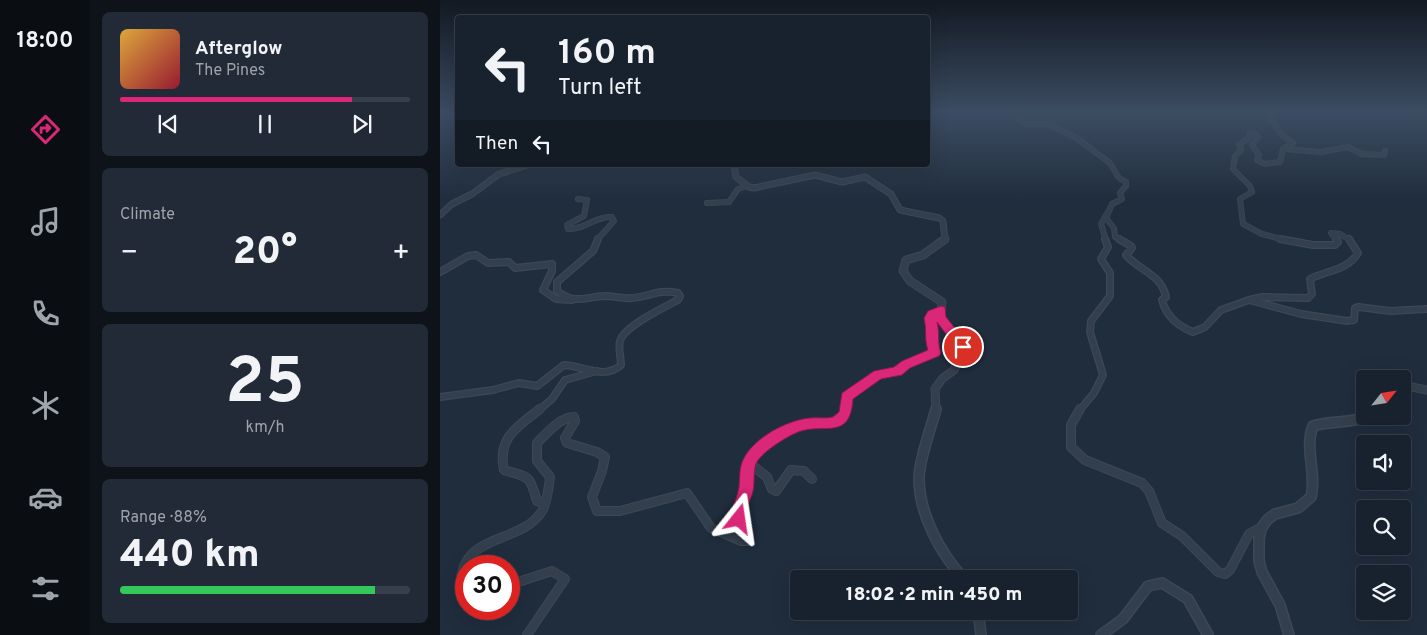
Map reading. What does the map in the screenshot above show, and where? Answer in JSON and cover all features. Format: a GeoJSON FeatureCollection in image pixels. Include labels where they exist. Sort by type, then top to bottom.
{"type":"FeatureCollection","features":[{"type":"Feature","properties":{"kind":"street"},"geometry":{"type":"LineString","coordinates":[[1081,141],[1110,163],[1119,178],[1127,184],[1120,193],[1122,199],[1112,204],[1106,218],[1114,228],[1115,237],[1131,246],[1126,256],[1132,263],[1151,272],[1162,286],[1166,297],[1162,300],[1164,308],[1184,328],[1193,332],[1204,329],[1221,310],[1259,296],[1278,299],[1308,298],[1312,294],[1310,279],[1343,267],[1351,262],[1358,252],[1348,238],[1336,233],[1331,233],[1338,242],[1334,245],[1292,242],[1278,239],[1243,224],[1240,199],[1252,192],[1250,186],[1233,169],[1235,156],[1241,150],[1239,144],[1245,141]]}},
{"type":"Feature","properties":{"kind":"street"},"geometry":{"type":"LineString","coordinates":[[1254,141],[1252,144],[1259,155],[1258,160],[1262,164],[1280,162],[1283,149],[1293,143],[1290,141]]}},
{"type":"Feature","properties":{"kind":"street"},"geometry":{"type":"LineString","coordinates":[[1283,149],[1321,152],[1348,147],[1362,154],[1376,156],[1384,155],[1385,152]]}},
{"type":"Feature","properties":{"kind":"street"},"geometry":{"type":"LineString","coordinates":[[440,215],[452,204],[472,194],[495,177],[522,167]]}},
{"type":"Feature","properties":{"kind":"street"},"geometry":{"type":"LineString","coordinates":[[734,167],[736,177],[747,186]]}},
{"type":"Feature","properties":{"kind":"street"},"geometry":{"type":"LineString","coordinates":[[707,203],[728,202],[738,189],[747,186],[761,187],[815,175],[842,182],[866,177],[891,194],[900,210],[941,219],[945,241],[923,255],[906,260],[902,271],[909,282],[926,289],[940,299],[942,302],[940,318],[963,347],[964,355],[954,370],[942,378],[935,389],[936,410],[920,466],[919,487],[929,521],[947,560],[956,570]]}},
{"type":"Feature","properties":{"kind":"street"},"geometry":{"type":"LineString","coordinates":[[574,300],[568,299],[557,291],[556,282],[592,251],[596,242],[614,221],[612,217],[604,216],[580,228],[568,229],[568,225],[584,216],[588,204],[587,200],[578,199]]}},
{"type":"Feature","properties":{"kind":"street"},"geometry":{"type":"LineString","coordinates":[[1108,212],[1104,214],[1102,221],[1103,235],[1108,247],[1101,259],[1110,273],[1110,296],[1091,322],[1090,332],[1103,375],[1092,396],[1076,412],[1069,434],[1071,447],[1085,460],[1142,483],[1149,491],[1162,523],[1182,536],[1218,572],[1225,574],[1230,570],[1249,534],[1264,526],[1275,514],[1298,508],[1311,497],[1315,474],[1309,438],[1313,426],[1323,422],[1350,423],[1356,421]]}},
{"type":"Feature","properties":{"kind":"street"},"geometry":{"type":"LineString","coordinates":[[440,272],[468,256],[476,254],[488,263],[509,262],[515,268],[552,264],[552,271],[544,290],[547,295],[556,300],[605,296],[632,298],[663,290],[675,292],[680,296],[678,300],[650,315],[625,333],[620,341],[619,367],[606,373],[584,366],[564,365],[537,386],[519,383],[493,390],[440,397]]}},
{"type":"Feature","properties":{"kind":"street"},"geometry":{"type":"LineString","coordinates":[[1248,300],[1285,312],[1308,314],[1347,322],[1354,320],[1355,308],[1359,307],[1390,311],[1427,309]]}},
{"type":"Feature","properties":{"kind":"street"},"geometry":{"type":"LineString","coordinates":[[471,555],[538,516],[544,503],[550,476],[537,461],[537,443],[554,427],[570,417],[574,417],[575,421],[565,438],[567,444],[580,450],[596,452],[605,457],[606,464],[591,495],[592,504],[597,511],[617,513],[664,497],[687,493],[711,528],[744,542],[749,539],[739,519],[738,510],[744,500],[749,463],[760,449],[794,427],[811,423],[829,424],[838,421],[845,414],[846,396],[878,374],[898,372],[906,364],[935,353],[931,341],[933,331],[930,318],[941,310]]}},
{"type":"Feature","properties":{"kind":"street"},"geometry":{"type":"LineString","coordinates":[[544,503],[537,501],[532,480],[504,470],[500,457],[503,442],[536,410],[553,398],[565,380],[597,371]]}},
{"type":"Feature","properties":{"kind":"street"},"geometry":{"type":"LineString","coordinates":[[1411,387],[1427,390]]}},
{"type":"Feature","properties":{"kind":"street"},"geometry":{"type":"LineString","coordinates":[[749,463],[767,477],[772,489],[776,491],[791,470],[804,471],[812,478]]}},
{"type":"Feature","properties":{"kind":"street"},"geometry":{"type":"LineString","coordinates":[[1264,526],[1259,540],[1259,561],[1262,572],[1280,605],[1289,635]]}},
{"type":"Feature","properties":{"kind":"street"},"geometry":{"type":"LineString","coordinates":[[520,581],[552,571],[565,579],[561,588],[527,635]]}},
{"type":"Feature","properties":{"kind":"street"},"geometry":{"type":"LineString","coordinates":[[1101,635],[1123,619],[1145,588],[1156,582],[1168,584],[1186,596],[1208,635]]}},
{"type":"Feature","properties":{"kind":"street"},"geometry":{"type":"LineString","coordinates":[[979,620],[981,635]]}},
{"type":"Feature","properties":{"kind":"route"},"geometry":{"type":"LineString","coordinates":[[739,519],[738,510],[744,500],[746,476],[753,455],[766,444],[794,427],[802,424],[829,424],[838,421],[845,414],[846,396],[858,387],[878,374],[898,372],[906,364],[935,353],[931,341],[933,331],[930,318],[932,314],[941,310],[939,313],[940,318],[963,347]]}}]}
